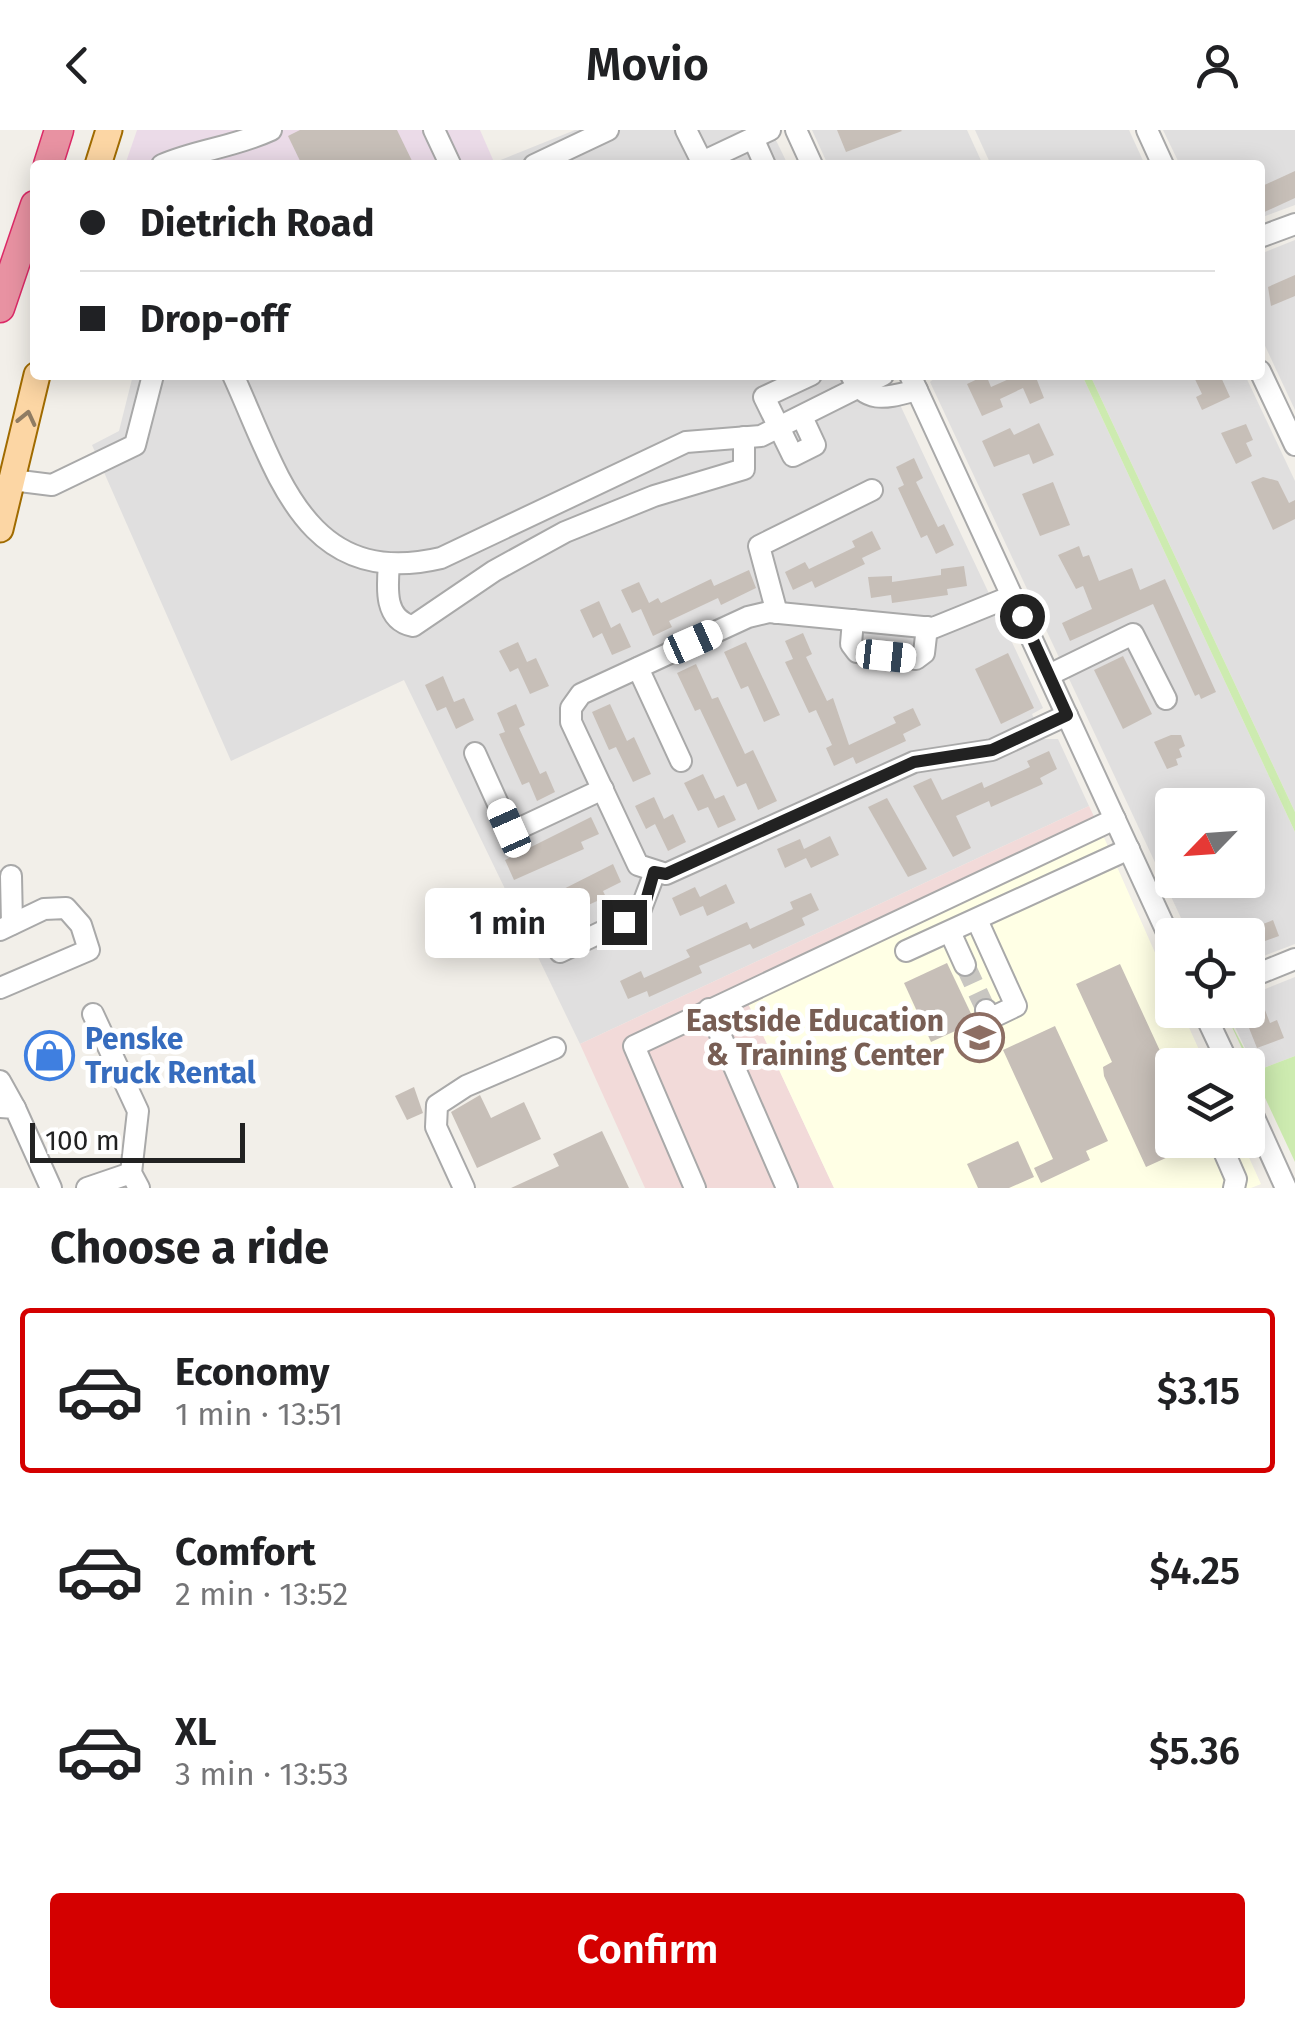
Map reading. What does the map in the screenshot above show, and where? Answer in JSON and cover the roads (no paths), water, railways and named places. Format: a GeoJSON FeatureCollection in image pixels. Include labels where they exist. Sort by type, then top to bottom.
{"type":"FeatureCollection","features":[{"type":"Feature","properties":{"kind":"highway"},"geometry":{"type":"LineString","coordinates":[[50,160],[60,130]]}},
{"type":"Feature","properties":{"kind":"highway"},"geometry":{"type":"LineString","coordinates":[[0,308],[30,219]]}},
{"type":"Feature","properties":{"kind":"main road"},"geometry":{"type":"LineString","coordinates":[[100,160],[109,130]]}},
{"type":"Feature","properties":{"kind":"main road"},"geometry":{"type":"LineString","coordinates":[[0,528],[36,380]]}},
{"type":"Feature","properties":{"kind":"street"},"geometry":{"type":"LineString","coordinates":[[173,160],[186,154],[229,149],[270,130]]}},
{"type":"Feature","properties":{"kind":"street"},"geometry":{"type":"LineString","coordinates":[[434,130],[448,160]]}},
{"type":"Feature","properties":{"kind":"street"},"geometry":{"type":"LineString","coordinates":[[545,160],[608,130]]}},
{"type":"Feature","properties":{"kind":"street"},"geometry":{"type":"LineString","coordinates":[[686,130],[701,160]]}},
{"type":"Feature","properties":{"kind":"street"},"geometry":{"type":"LineString","coordinates":[[796,130],[810,160]]}},
{"type":"Feature","properties":{"kind":"street"},"geometry":{"type":"LineString","coordinates":[[1147,130],[1162,160]]}},
{"type":"Feature","properties":{"kind":"street"},"geometry":{"type":"LineString","coordinates":[[706,160],[762,134],[765,160]]}},
{"type":"Feature","properties":{"kind":"street"},"geometry":{"type":"LineString","coordinates":[[1265,235],[1295,224]]}},
{"type":"Feature","properties":{"kind":"street"},"geometry":{"type":"LineString","coordinates":[[12,480],[52,485],[135,445],[152,380]]}},
{"type":"Feature","properties":{"kind":"street"},"geometry":{"type":"LineString","coordinates":[[235,380],[304,521],[344,552],[388,564],[441,558],[686,442],[762,436],[802,417],[855,382],[884,398],[914,382],[1161,918]]}},
{"type":"Feature","properties":{"kind":"street"},"geometry":{"type":"LineString","coordinates":[[800,380],[764,397],[793,456],[816,446],[802,417]]}},
{"type":"Feature","properties":{"kind":"street"},"geometry":{"type":"LineString","coordinates":[[1264,380],[1295,446]]}},
{"type":"Feature","properties":{"kind":"street"},"geometry":{"type":"LineString","coordinates":[[388,564],[392,612],[402,624],[413,626],[494,571],[565,532],[654,496],[744,469],[744,437]]}},
{"type":"Feature","properties":{"kind":"street"},"geometry":{"type":"LineString","coordinates":[[777,613],[759,546],[872,490]]}},
{"type":"Feature","properties":{"kind":"street"},"geometry":{"type":"LineString","coordinates":[[1012,596],[948,624],[927,627],[777,613],[748,617],[581,694],[571,708],[572,722],[638,865],[666,874],[914,762],[992,750],[1067,715]]}},
{"type":"Feature","properties":{"kind":"street"},"geometry":{"type":"LineString","coordinates":[[854,620],[851,644],[856,652],[916,659],[924,654],[927,627]]}},
{"type":"Feature","properties":{"kind":"street"},"geometry":{"type":"LineString","coordinates":[[1049,675],[1133,634],[1166,699]]}},
{"type":"Feature","properties":{"kind":"street"},"geometry":{"type":"LineString","coordinates":[[638,668],[681,761]]}},
{"type":"Feature","properties":{"kind":"street"},"geometry":{"type":"LineString","coordinates":[[475,753],[509,828],[522,827],[603,789]]}},
{"type":"Feature","properties":{"kind":"street"},"geometry":{"type":"LineString","coordinates":[[695,1188],[634,1046],[1115,819]]}},
{"type":"Feature","properties":{"kind":"street"},"geometry":{"type":"LineString","coordinates":[[906,952],[1129,849]]}},
{"type":"Feature","properties":{"kind":"street"},"geometry":{"type":"LineString","coordinates":[[560,952],[639,914],[654,872]]}},
{"type":"Feature","properties":{"kind":"street"},"geometry":{"type":"LineString","coordinates":[[6,927],[11,876]]}},
{"type":"Feature","properties":{"kind":"street"},"geometry":{"type":"LineString","coordinates":[[0,988],[90,950],[80,925],[66,908],[44,908],[6,927]]}},
{"type":"Feature","properties":{"kind":"street"},"geometry":{"type":"LineString","coordinates":[[977,920],[1016,1006],[989,1019],[986,1010]]}},
{"type":"Feature","properties":{"kind":"street"},"geometry":{"type":"LineString","coordinates":[[950,932],[965,964]]}},
{"type":"Feature","properties":{"kind":"street"},"geometry":{"type":"LineString","coordinates":[[1265,971],[1295,959]]}},
{"type":"Feature","properties":{"kind":"street"},"geometry":{"type":"LineString","coordinates":[[709,1008],[787,1188]]}},
{"type":"Feature","properties":{"kind":"street"},"geometry":{"type":"LineString","coordinates":[[88,1188],[135,1180],[138,1111],[93,1014]]}},
{"type":"Feature","properties":{"kind":"street"},"geometry":{"type":"LineString","coordinates":[[464,1188],[436,1127],[436,1104],[466,1086],[556,1048]]}},
{"type":"Feature","properties":{"kind":"street"},"geometry":{"type":"LineString","coordinates":[[0,1080],[7,1108],[51,1188]]}},
{"type":"Feature","properties":{"kind":"street"},"geometry":{"type":"LineString","coordinates":[[1265,1142],[1286,1188]]}},
{"type":"Feature","properties":{"kind":"street"},"geometry":{"type":"LineString","coordinates":[[1226,1158],[1236,1179],[1234,1188]]}},
{"type":"Feature","properties":{"kind":"tunnel"},"geometry":{"type":"LineString","coordinates":[[965,965],[986,1010]]}},
{"type":"Feature","properties":{"kind":"place","name":"Eastside Education & Training Center"},"geometry":{"type":"Point","coordinates":[979,1038]}},
{"type":"Feature","properties":{"kind":"place","name":"Penske Truck Rental"},"geometry":{"type":"Point","coordinates":[50,1056]}}]}
